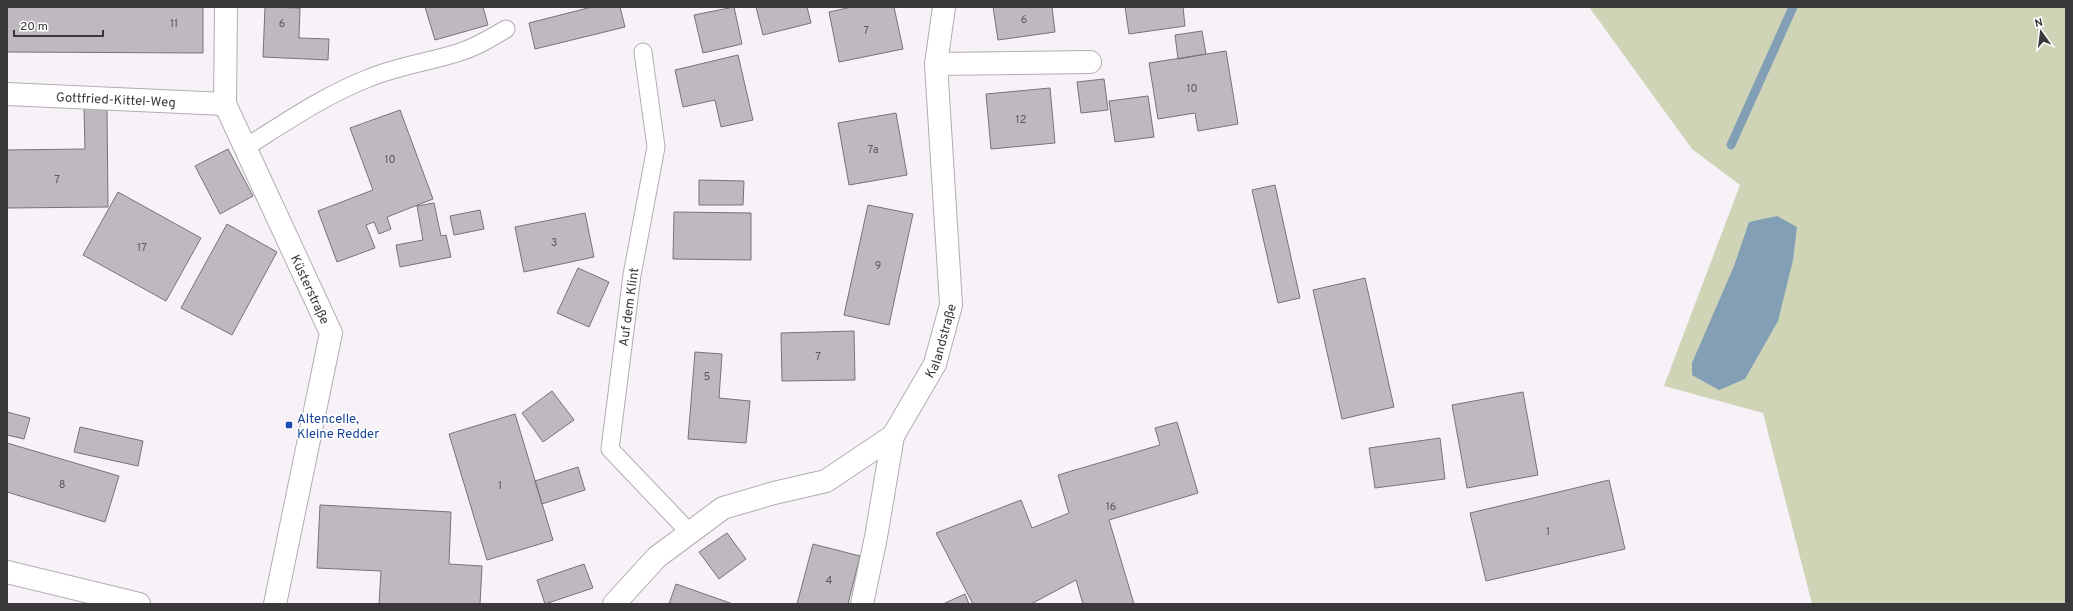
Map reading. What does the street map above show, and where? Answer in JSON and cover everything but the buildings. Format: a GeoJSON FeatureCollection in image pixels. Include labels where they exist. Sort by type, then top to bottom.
{"type":"FeatureCollection","features":[{"type":"Feature","properties":{"kind":"street","name":"Küsterstraße"},"geometry":{"type":"LineString","coordinates":[[226,7],[225,104],[331,333],[275,604]]}},
{"type":"Feature","properties":{"kind":"street","name":"Kalandstraße"},"geometry":{"type":"LineString","coordinates":[[862,604],[876,537],[892,436],[935,364],[951,305],[936,64],[944,7]]}},
{"type":"Feature","properties":{"kind":"street"},"geometry":{"type":"LineString","coordinates":[[936,64],[1090,62]]}},
{"type":"Feature","properties":{"kind":"street","name":"Gottfried-Kittel-Weg"},"geometry":{"type":"LineString","coordinates":[[7,94],[225,104]]}},
{"type":"Feature","properties":{"kind":"street"},"geometry":{"type":"LineString","coordinates":[[614,604],[657,557],[723,508],[774,493],[826,481],[892,436]]}},
{"type":"Feature","properties":{"kind":"street"},"geometry":{"type":"LineString","coordinates":[[7,572],[139,604]]}},
{"type":"Feature","properties":{"kind":"lane"},"geometry":{"type":"LineString","coordinates":[[246,147],[320,102],[368,78],[400,67],[461,52],[483,43],[506,29]]}},
{"type":"Feature","properties":{"kind":"lane","name":"Auf dem Klint"},"geometry":{"type":"LineString","coordinates":[[643,52],[656,147],[632,276],[610,449],[690,532]]}},
{"type":"Feature","properties":{"kind":"green space"},"geometry":{"type":"Polygon","coordinates":[[[1589,7],[2066,7],[2066,604],[1812,604],[1763,413],[1664,386],[1740,185],[1692,149],[1589,7]]]}},
{"type":"Feature","properties":{"kind":"water"},"geometry":{"type":"Polygon","coordinates":[[[1777,216],[1797,227],[1793,260],[1778,321],[1745,379],[1719,390],[1692,375],[1692,363],[1734,266],[1749,222],[1777,216]]]}},
{"type":"Feature","properties":{"kind":"waterway"},"geometry":{"type":"LineString","coordinates":[[1731,145],[1793,7]]}},
{"type":"Feature","properties":{"kind":"place","name":"Altencelle, Kleine Redder"},"geometry":{"type":"Point","coordinates":[289,425]}}]}
